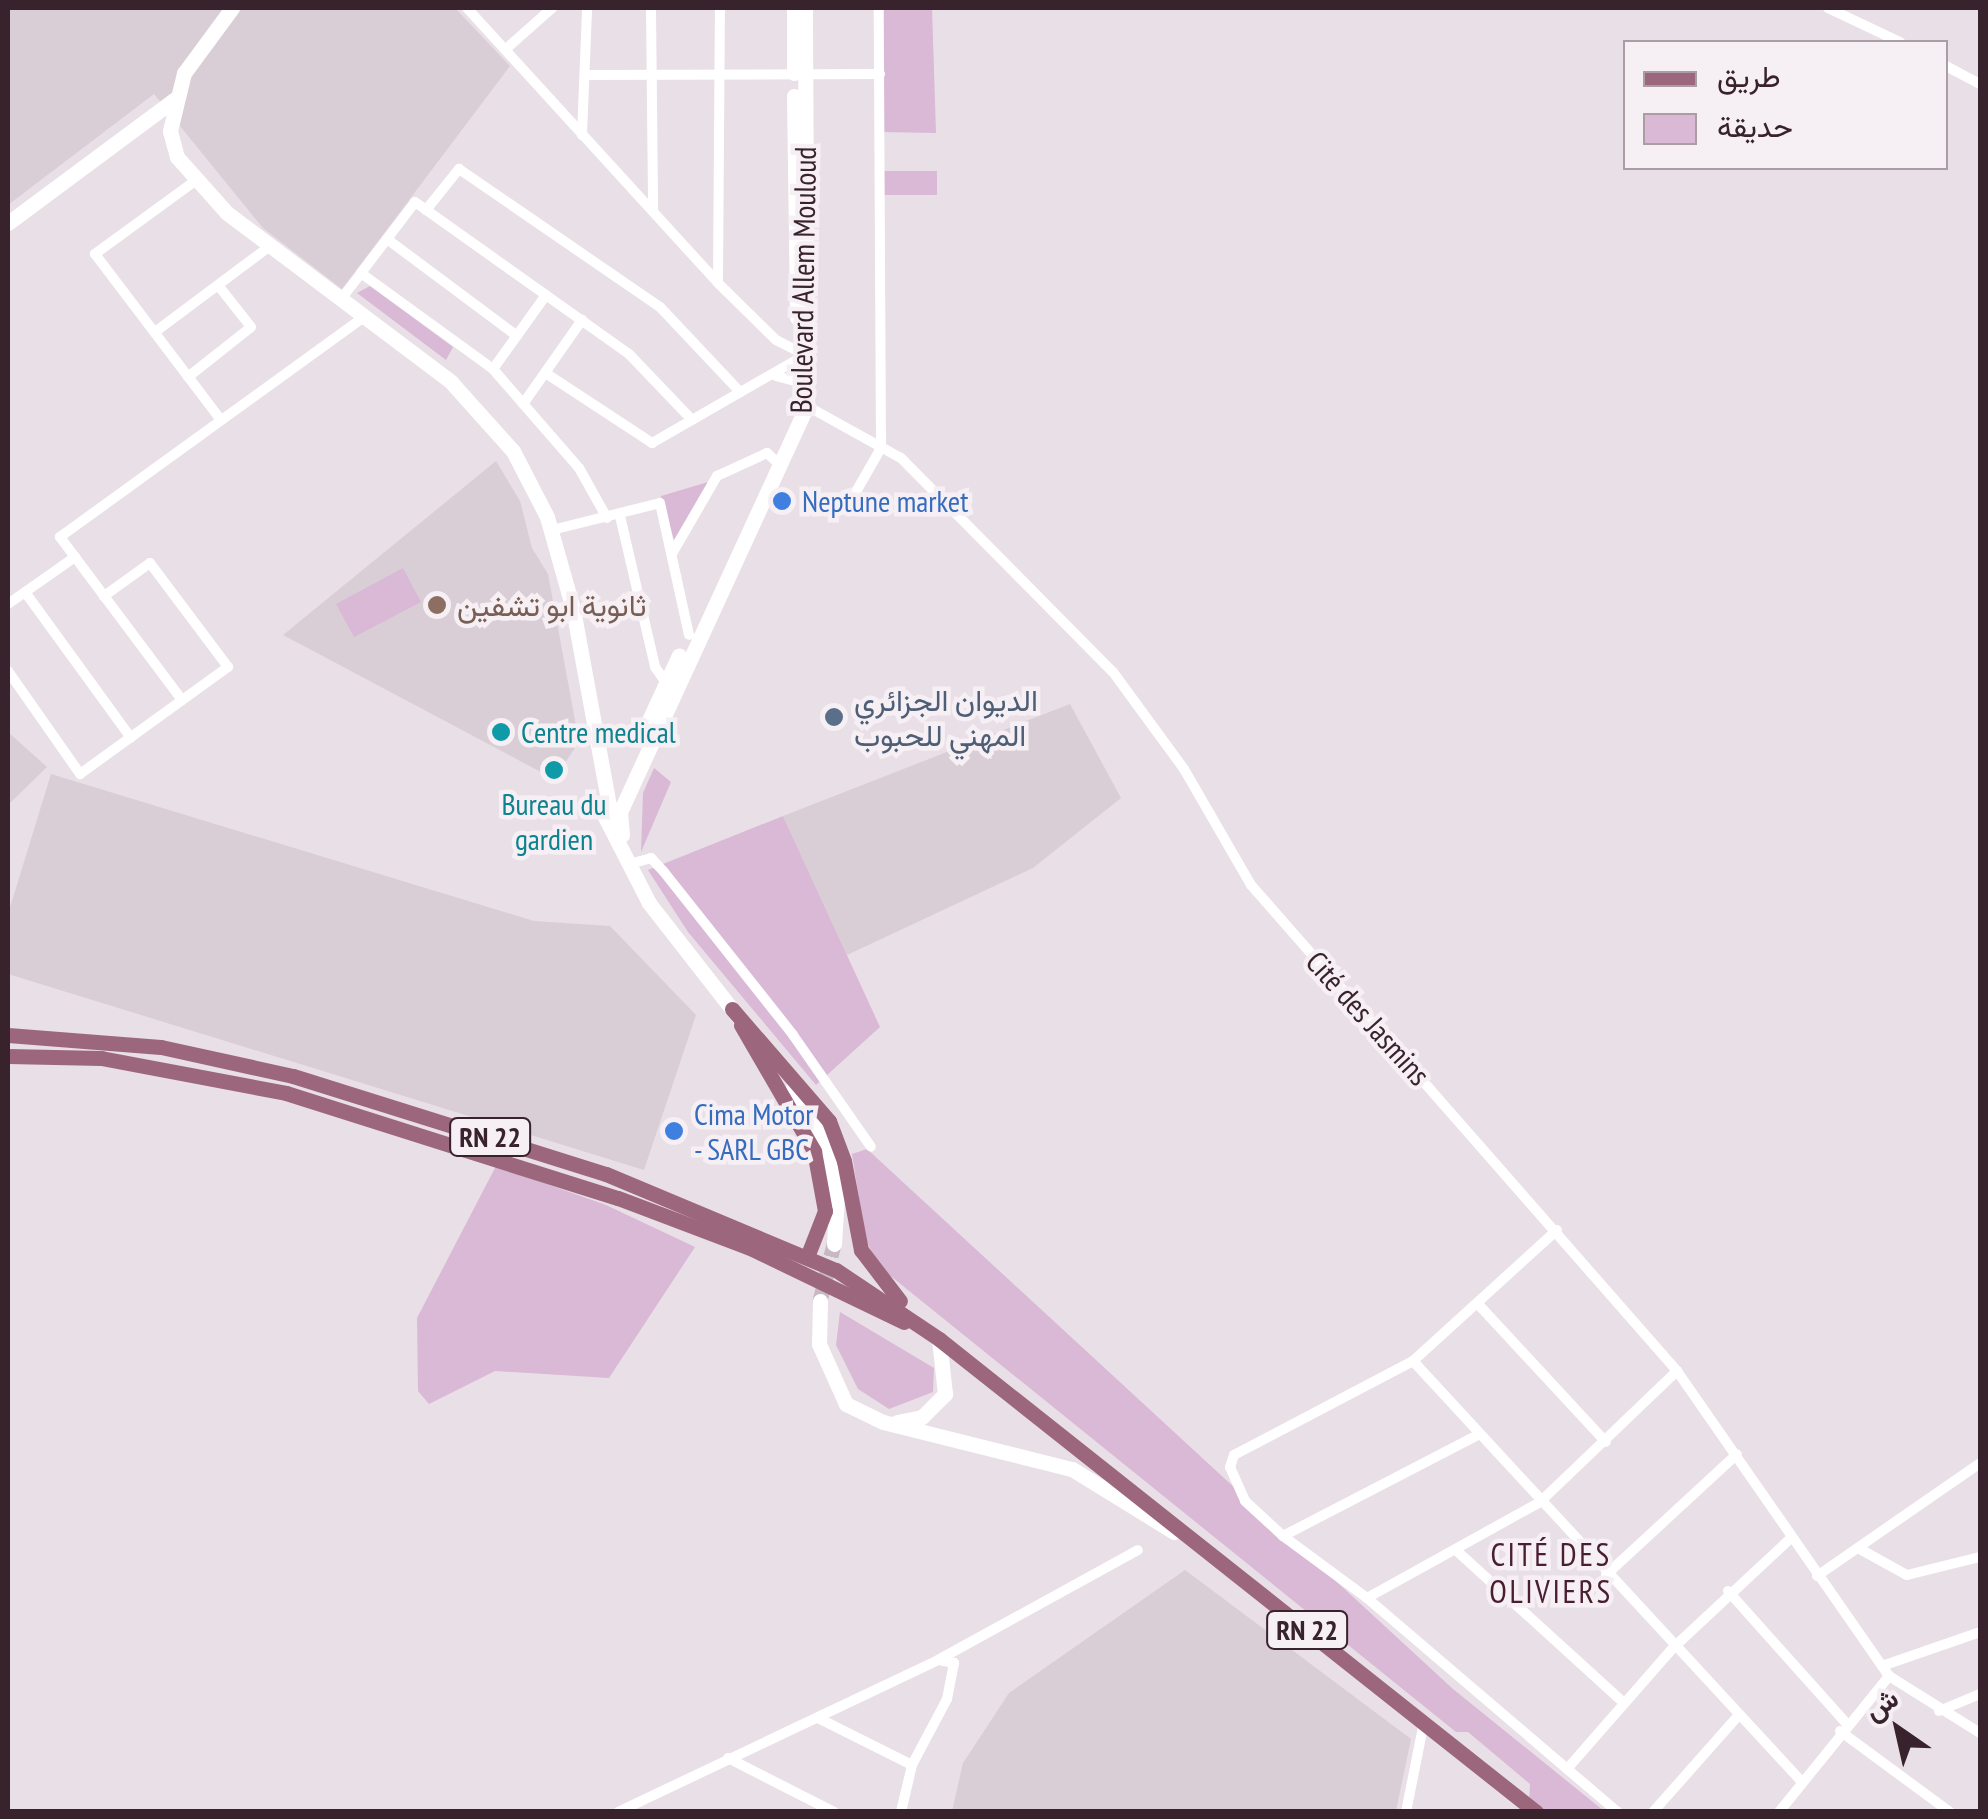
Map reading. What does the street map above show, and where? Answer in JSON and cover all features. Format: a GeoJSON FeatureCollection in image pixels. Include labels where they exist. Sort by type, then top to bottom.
{"type":"FeatureCollection","features":[{"type":"Feature","properties":{"kind":"main road"},"geometry":{"type":"LineString","coordinates":[[232,8],[184,73],[174,99],[170,132],[194,181],[270,246],[451,382],[513,451],[552,530],[614,812],[630,864],[670,935],[822,1110],[840,1146],[866,1262],[939,1339],[948,1376],[941,1403],[922,1417],[883,1422]]}},
{"type":"Feature","properties":{"kind":"main road","name":"Boulevard Allem Mouloud"},"geometry":{"type":"LineString","coordinates":[[614,812],[806,406],[799,73],[794,8]]}},
{"type":"Feature","properties":{"kind":"main road","name":"Boulevard Allem Mouloud"},"geometry":{"type":"LineString","coordinates":[[614,812],[666,683],[777,462],[799,382],[799,73],[806,8]]}},
{"type":"Feature","properties":{"kind":"main road"},"geometry":{"type":"LineString","coordinates":[[8,223],[174,99]]}},
{"type":"Feature","properties":{"kind":"main road"},"geometry":{"type":"LineString","coordinates":[[732,1008],[795,1090],[824,1140],[837,1197],[834,1244]]}},
{"type":"Feature","properties":{"kind":"main road"},"geometry":{"type":"LineString","coordinates":[[732,1008],[814,1151],[824,1212],[807,1257]]}},
{"type":"Feature","properties":{"kind":"main road","name":"RN 22"},"geometry":{"type":"LineString","coordinates":[[8,1035],[161,1047],[292,1076],[606,1174],[858,1282],[939,1339],[1536,1812]]}},
{"type":"Feature","properties":{"kind":"main road","name":"RN 22"},"geometry":{"type":"LineString","coordinates":[[8,1056],[101,1058],[286,1093],[730,1240],[939,1339]]}},
{"type":"Feature","properties":{"kind":"main road"},"geometry":{"type":"LineString","coordinates":[[820,1301],[819,1344],[827,1373],[846,1404],[883,1422],[1072,1469],[1188,1540]]}},
{"type":"Feature","properties":{"kind":"street"},"geometry":{"type":"LineString","coordinates":[[467,8],[718,284],[798,356],[776,376],[740,392],[657,442],[642,442],[547,374]]}},
{"type":"Feature","properties":{"kind":"street"},"geometry":{"type":"LineString","coordinates":[[507,48],[552,8]]}},
{"type":"Feature","properties":{"kind":"street"},"geometry":{"type":"LineString","coordinates":[[582,135],[587,8]]}},
{"type":"Feature","properties":{"kind":"street"},"geometry":{"type":"LineString","coordinates":[[651,8],[653,213]]}},
{"type":"Feature","properties":{"kind":"street"},"geometry":{"type":"LineString","coordinates":[[718,284],[720,8]]}},
{"type":"Feature","properties":{"kind":"street"},"geometry":{"type":"LineString","coordinates":[[849,504],[881,448],[879,8]]}},
{"type":"Feature","properties":{"kind":"street"},"geometry":{"type":"LineString","coordinates":[[1828,8],[1896,40]]}},
{"type":"Feature","properties":{"kind":"street"},"geometry":{"type":"LineString","coordinates":[[1948,67],[1980,84]]}},
{"type":"Feature","properties":{"kind":"street"},"geometry":{"type":"LineString","coordinates":[[586,75],[880,74]]}},
{"type":"Feature","properties":{"kind":"street"},"geometry":{"type":"LineString","coordinates":[[426,210],[458,169],[660,307],[740,392]]}},
{"type":"Feature","properties":{"kind":"street"},"geometry":{"type":"LineString","coordinates":[[194,181],[96,254],[221,420]]}},
{"type":"Feature","properties":{"kind":"street"},"geometry":{"type":"LineString","coordinates":[[341,299],[415,202],[629,354],[692,420]]}},
{"type":"Feature","properties":{"kind":"street"},"geometry":{"type":"LineString","coordinates":[[387,240],[517,336]]}},
{"type":"Feature","properties":{"kind":"street"},"geometry":{"type":"LineString","coordinates":[[155,332],[270,246]]}},
{"type":"Feature","properties":{"kind":"street"},"geometry":{"type":"LineString","coordinates":[[361,273],[492,369],[579,468],[606,518]]}},
{"type":"Feature","properties":{"kind":"street"},"geometry":{"type":"LineString","coordinates":[[188,377],[251,327],[218,285]]}},
{"type":"Feature","properties":{"kind":"street"},"geometry":{"type":"LineString","coordinates":[[492,369],[546,295]]}},
{"type":"Feature","properties":{"kind":"street"},"geometry":{"type":"LineString","coordinates":[[182,700],[60,537],[364,317]]}},
{"type":"Feature","properties":{"kind":"street"},"geometry":{"type":"LineString","coordinates":[[523,404],[582,320]]}},
{"type":"Feature","properties":{"kind":"street"},"geometry":{"type":"LineString","coordinates":[[776,376],[799,382]]}},
{"type":"Feature","properties":{"kind":"street","name":"Cité des Jasmins"},"geometry":{"type":"LineString","coordinates":[[806,406],[902,458],[1113,672],[1184,770],[1251,886],[1677,1371],[1886,1671],[1980,1734]]}},
{"type":"Feature","properties":{"kind":"street"},"geometry":{"type":"LineString","coordinates":[[672,553],[718,476],[766,453],[777,462]]}},
{"type":"Feature","properties":{"kind":"street"},"geometry":{"type":"LineString","coordinates":[[552,530],[660,503],[689,635]]}},
{"type":"Feature","properties":{"kind":"street"},"geometry":{"type":"LineString","coordinates":[[620,516],[656,667],[666,683]]}},
{"type":"Feature","properties":{"kind":"street"},"geometry":{"type":"LineString","coordinates":[[8,604],[75,557]]}},
{"type":"Feature","properties":{"kind":"street"},"geometry":{"type":"LineString","coordinates":[[8,672],[80,774],[228,668],[150,563],[104,596]]}},
{"type":"Feature","properties":{"kind":"street"},"geometry":{"type":"LineString","coordinates":[[24,592],[131,738]]}},
{"type":"Feature","properties":{"kind":"street"},"geometry":{"type":"LineString","coordinates":[[630,864],[651,858],[664,872],[793,1035],[870,1147]]}},
{"type":"Feature","properties":{"kind":"street"},"geometry":{"type":"LineString","coordinates":[[1556,1230],[1412,1361],[1234,1455],[1230,1467],[1245,1501],[1283,1536],[1367,1598],[1618,1812]]}},
{"type":"Feature","properties":{"kind":"street"},"geometry":{"type":"LineString","coordinates":[[1478,1304],[1606,1442]]}},
{"type":"Feature","properties":{"kind":"street"},"geometry":{"type":"LineString","coordinates":[[1412,1361],[1673,1648],[1802,1782]]}},
{"type":"Feature","properties":{"kind":"street"},"geometry":{"type":"LineString","coordinates":[[1367,1598],[1458,1552],[1540,1502],[1677,1371]]}},
{"type":"Feature","properties":{"kind":"street"},"geometry":{"type":"LineString","coordinates":[[1283,1536],[1478,1436]]}},
{"type":"Feature","properties":{"kind":"street"},"geometry":{"type":"LineString","coordinates":[[1606,1575],[1736,1454]]}},
{"type":"Feature","properties":{"kind":"street"},"geometry":{"type":"LineString","coordinates":[[1817,1576],[1980,1463]]}},
{"type":"Feature","properties":{"kind":"street"},"geometry":{"type":"LineString","coordinates":[[1568,1769],[1673,1648],[1728,1591],[1790,1538]]}},
{"type":"Feature","properties":{"kind":"street"},"geometry":{"type":"LineString","coordinates":[[1858,1548],[1907,1575],[1980,1557]]}},
{"type":"Feature","properties":{"kind":"street"},"geometry":{"type":"LineString","coordinates":[[619,1810],[938,1660],[1138,1550]]}},
{"type":"Feature","properties":{"kind":"street"},"geometry":{"type":"LineString","coordinates":[[1458,1552],[1624,1703]]}},
{"type":"Feature","properties":{"kind":"street"},"geometry":{"type":"LineString","coordinates":[[1728,1591],[1844,1728],[1950,1812]]}},
{"type":"Feature","properties":{"kind":"street"},"geometry":{"type":"LineString","coordinates":[[1779,1812],[1886,1671],[1980,1632]]}},
{"type":"Feature","properties":{"kind":"street"},"geometry":{"type":"LineString","coordinates":[[901,1812],[912,1765],[947,1699],[954,1663],[938,1660]]}},
{"type":"Feature","properties":{"kind":"street"},"geometry":{"type":"LineString","coordinates":[[1939,1710],[1980,1694]]}},
{"type":"Feature","properties":{"kind":"street"},"geometry":{"type":"LineString","coordinates":[[1654,1812],[1738,1716]]}},
{"type":"Feature","properties":{"kind":"street"},"geometry":{"type":"LineString","coordinates":[[818,1718],[912,1765]]}},
{"type":"Feature","properties":{"kind":"street"},"geometry":{"type":"LineString","coordinates":[[1406,1812],[1424,1721]]}},
{"type":"Feature","properties":{"kind":"street"},"geometry":{"type":"LineString","coordinates":[[728,1758],[834,1812]]}},
{"type":"Feature","properties":{"kind":"shaded area"},"geometry":{"type":"Polygon","coordinates":[[[8,8],[455,8],[510,66],[342,289],[263,228],[154,94],[8,205],[8,8]]]}},
{"type":"Feature","properties":{"kind":"shaded area","name":"ثانوية ابو تشفين"},"geometry":{"type":"Polygon","coordinates":[[[496,461],[520,501],[532,548],[548,574],[579,742],[554,779],[283,635],[496,461]]]}},
{"type":"Feature","properties":{"kind":"shaded area"},"geometry":{"type":"Polygon","coordinates":[[[1070,704],[1121,798],[1033,868],[847,955],[783,816],[1070,704]]]}},
{"type":"Feature","properties":{"kind":"shaded area"},"geometry":{"type":"Polygon","coordinates":[[[8,732],[47,767],[8,805],[8,732]]]}},
{"type":"Feature","properties":{"kind":"shaded area"},"geometry":{"type":"Polygon","coordinates":[[[51,774],[534,921],[610,926],[696,1015],[644,1170],[8,974],[8,914],[51,774]]]}},
{"type":"Feature","properties":{"kind":"shaded area"},"geometry":{"type":"Polygon","coordinates":[[[1185,1570],[1411,1739],[1396,1811],[952,1811],[963,1763],[1009,1693],[1185,1570]]]}},
{"type":"Feature","properties":{"kind":"green space"},"geometry":{"type":"Polygon","coordinates":[[[881,8],[932,8],[936,133],[881,132],[881,8]]]}},
{"type":"Feature","properties":{"kind":"green space"},"geometry":{"type":"Polygon","coordinates":[[[884,171],[937,171],[937,195],[884,195],[884,171]]]}},
{"type":"Feature","properties":{"kind":"green space"},"geometry":{"type":"Polygon","coordinates":[[[370,286],[453,347],[446,360],[357,293],[370,286]]]}},
{"type":"Feature","properties":{"kind":"green space"},"geometry":{"type":"Polygon","coordinates":[[[708,482],[674,540],[661,496],[708,482]]]}},
{"type":"Feature","properties":{"kind":"green space"},"geometry":{"type":"Polygon","coordinates":[[[403,568],[421,602],[354,637],[336,604],[403,568]]]}},
{"type":"Feature","properties":{"kind":"green space"},"geometry":{"type":"Polygon","coordinates":[[[654,768],[671,782],[641,852],[643,793],[654,768]]]}},
{"type":"Feature","properties":{"kind":"green space"},"geometry":{"type":"Polygon","coordinates":[[[783,816],[880,1027],[816,1085],[688,932],[648,870],[783,816]]]}},
{"type":"Feature","properties":{"kind":"green space"},"geometry":{"type":"Polygon","coordinates":[[[867,1149],[1453,1689],[1604,1811],[1540,1811],[1529,1801],[1530,1784],[1468,1732],[1456,1732],[877,1265],[865,1237],[852,1154],[867,1149]]]}},
{"type":"Feature","properties":{"kind":"green space"},"geometry":{"type":"Polygon","coordinates":[[[496,1166],[606,1205],[695,1247],[609,1378],[495,1371],[429,1404],[418,1391],[417,1318],[496,1166]]]}},
{"type":"Feature","properties":{"kind":"green space"},"geometry":{"type":"Polygon","coordinates":[[[840,1312],[934,1368],[933,1392],[889,1409],[858,1389],[836,1345],[840,1312]]]}},
{"type":"Feature","properties":{"kind":"tunnel"},"geometry":{"type":"LineString","coordinates":[[820,1301],[834,1244]]}},
{"type":"Feature","properties":{"kind":"place","name":"Neptune market"},"geometry":{"type":"Point","coordinates":[782,501]}},
{"type":"Feature","properties":{"kind":"place","name":"ثانوية ابو تشفين"},"geometry":{"type":"Point","coordinates":[437,605]}},
{"type":"Feature","properties":{"kind":"place","name":"الديوان الجزائري المهني للحبوب"},"geometry":{"type":"Point","coordinates":[834,717]}},
{"type":"Feature","properties":{"kind":"place","name":"Centre medical"},"geometry":{"type":"Point","coordinates":[501,732]}},
{"type":"Feature","properties":{"kind":"place","name":"Bureau du gardien"},"geometry":{"type":"Point","coordinates":[554,770]}},
{"type":"Feature","properties":{"kind":"place","name":"Cima Motor - SARL GBC"},"geometry":{"type":"Point","coordinates":[674,1131]}},
{"type":"Feature","properties":{"kind":"district","name":"CITÉ DES OLIVIERS"},"geometry":{"type":"Point","coordinates":[1551,1574]}}]}
